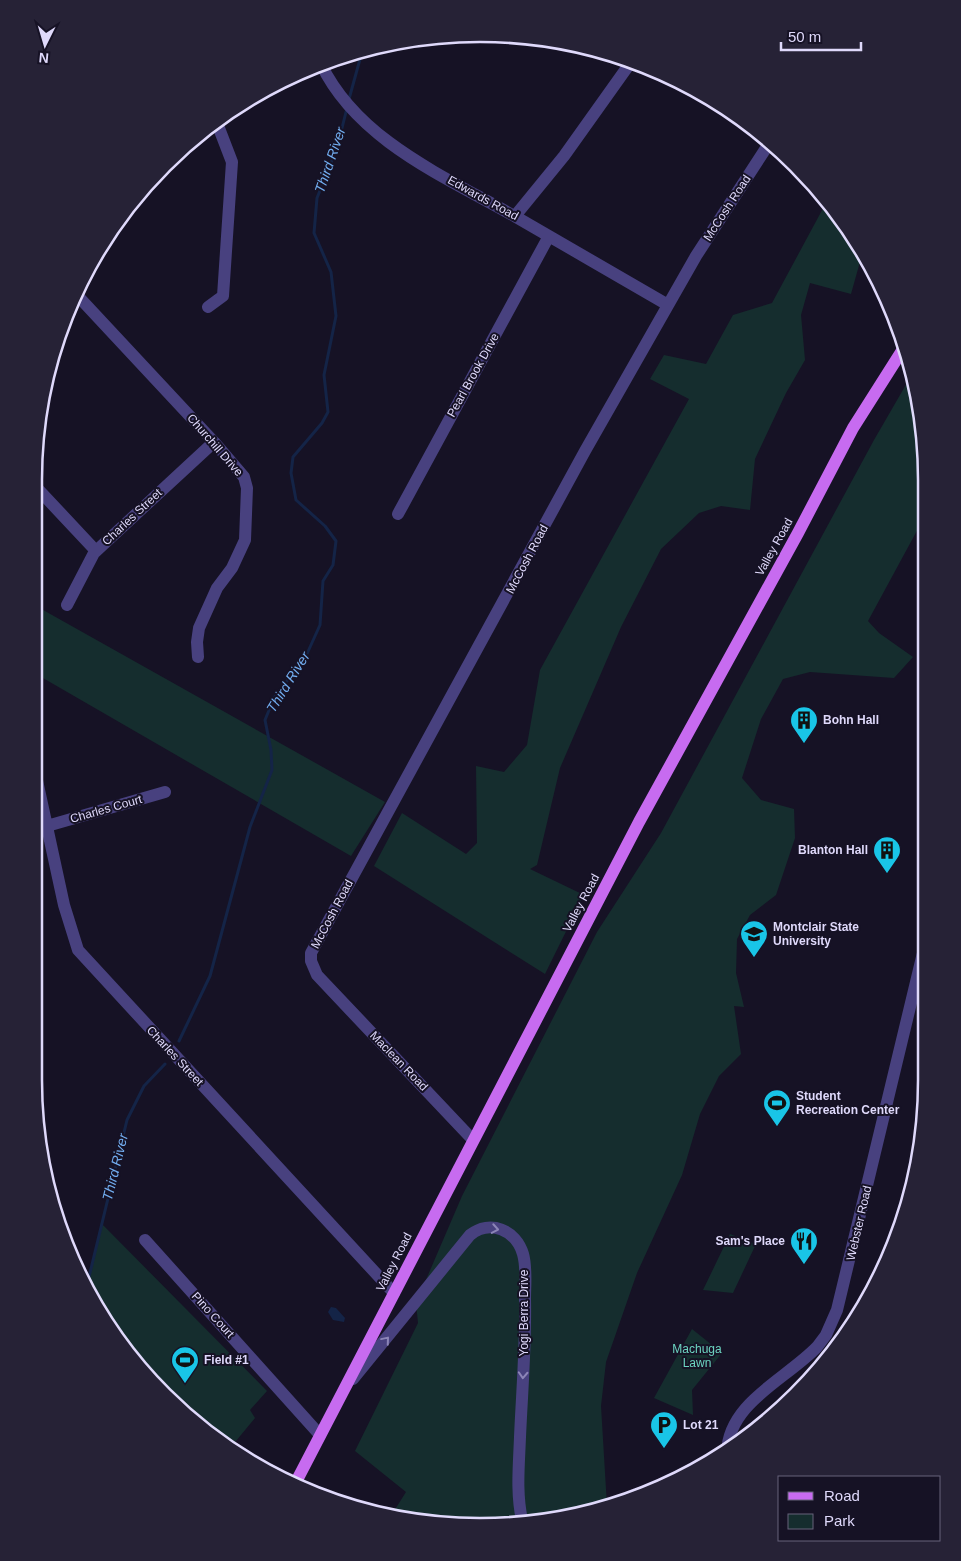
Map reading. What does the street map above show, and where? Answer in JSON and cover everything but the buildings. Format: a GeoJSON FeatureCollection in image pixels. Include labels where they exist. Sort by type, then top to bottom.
{"type":"FeatureCollection","features":[{"type":"Feature","properties":{"kind":"main road","name":"Valley Road"},"geometry":{"type":"LineString","coordinates":[[298,1478],[643,813],[798,533],[853,428],[900,354]]}},
{"type":"Feature","properties":{"kind":"street"},"geometry":{"type":"LineString","coordinates":[[515,216],[564,156],[627,68]]}},
{"type":"Feature","properties":{"kind":"street","name":"Edwards Road"},"geometry":{"type":"LineString","coordinates":[[326,71],[347,104],[371,128],[432,170],[668,305]]}},
{"type":"Feature","properties":{"kind":"street"},"geometry":{"type":"LineString","coordinates":[[208,306],[223,296],[232,162],[220,129]]}},
{"type":"Feature","properties":{"kind":"street","name":"McCosh Road"},"geometry":{"type":"LineString","coordinates":[[325,983],[313,968],[311,953],[585,451],[696,256],[766,148]]}},
{"type":"Feature","properties":{"kind":"street","name":"Pearl Brook Drive"},"geometry":{"type":"LineString","coordinates":[[398,514],[549,236]]}},
{"type":"Feature","properties":{"kind":"street","name":"Churchill Drive"},"geometry":{"type":"LineString","coordinates":[[82,300],[214,442],[244,478],[247,488],[245,540],[232,568],[217,588],[199,628],[197,642],[198,657]]}},
{"type":"Feature","properties":{"kind":"street","name":"Charles Street"},"geometry":{"type":"LineString","coordinates":[[67,605],[96,551],[214,442]]}},
{"type":"Feature","properties":{"kind":"street"},"geometry":{"type":"LineString","coordinates":[[42,493],[96,551]]}},
{"type":"Feature","properties":{"kind":"street","name":"Charles Court"},"geometry":{"type":"LineString","coordinates":[[47,826],[165,792]]}},
{"type":"Feature","properties":{"kind":"street","name":"Charles Street"},"geometry":{"type":"LineString","coordinates":[[42,805],[64,905],[78,950],[394,1293]]}},
{"type":"Feature","properties":{"kind":"street","name":"Webster Road"},"geometry":{"type":"LineString","coordinates":[[727,1443],[738,1416],[817,1347],[826,1335],[837,1310],[918,974]]}},
{"type":"Feature","properties":{"kind":"street","name":"Maclean Road"},"geometry":{"type":"LineString","coordinates":[[325,983],[473,1140]]}},
{"type":"Feature","properties":{"kind":"street","name":"Yogi Berra Drive"},"geometry":{"type":"LineString","coordinates":[[343,1391],[470,1235],[483,1227],[499,1228],[510,1233],[516,1238],[524,1258],[525,1318],[518,1483],[522,1517]]}},
{"type":"Feature","properties":{"kind":"street","name":"Pino Court"},"geometry":{"type":"LineString","coordinates":[[145,1240],[320,1435]]}},
{"type":"Feature","properties":{"kind":"green space"},"geometry":{"type":"Polygon","coordinates":[[[823,208],[845,237],[860,262],[851,294],[810,283],[801,315],[805,360],[786,393],[755,459],[750,510],[721,506],[699,513],[661,549],[621,627],[560,768],[537,865],[530,869],[584,895],[545,974],[374,866],[402,813],[466,854],[477,843],[476,766],[504,772],[527,745],[540,670],[689,399],[650,379],[664,355],[706,364],[733,315],[772,303],[823,208]]]}},
{"type":"Feature","properties":{"kind":"green space"},"geometry":{"type":"Polygon","coordinates":[[[907,382],[918,452],[918,529],[868,621],[879,633],[913,657],[894,678],[810,672],[783,679],[761,719],[742,778],[761,800],[794,809],[795,838],[776,895],[750,915],[737,939],[736,973],[744,1007],[734,1006],[741,1054],[719,1076],[700,1114],[682,1175],[637,1273],[606,1362],[601,1406],[607,1500],[566,1510],[509,1518],[452,1518],[395,1510],[406,1492],[355,1451],[418,1323],[416,1303],[462,1196],[597,932],[661,833],[874,440],[907,382]]]}},
{"type":"Feature","properties":{"kind":"green space"},"geometry":{"type":"Polygon","coordinates":[[[42,609],[385,802],[351,856],[42,677],[42,609]]]}},
{"type":"Feature","properties":{"kind":"green space"},"geometry":{"type":"Polygon","coordinates":[[[101,1223],[267,1391],[250,1410],[255,1418],[234,1443],[192,1410],[151,1369],[116,1324],[89,1276],[101,1223]]]}},
{"type":"Feature","properties":{"kind":"green space"},"geometry":{"type":"Polygon","coordinates":[[[730,1234],[756,1244],[733,1293],[703,1290],[730,1234]]]}},
{"type":"Feature","properties":{"kind":"green space","name":"Machuga Lawn"},"geometry":{"type":"Polygon","coordinates":[[[692,1329],[722,1353],[692,1390],[693,1415],[654,1398],[692,1329]]]}},
{"type":"Feature","properties":{"kind":"green space"},"geometry":{"type":"Polygon","coordinates":[[[795,1385],[769,1410],[753,1423],[795,1385]]]}},
{"type":"Feature","properties":{"kind":"water"},"geometry":{"type":"Polygon","coordinates":[[[331,1307],[336,1308],[345,1318],[344,1322],[333,1320],[328,1312],[331,1307]]]}},
{"type":"Feature","properties":{"kind":"waterway","name":"Third River"},"geometry":{"type":"LineString","coordinates":[[349,99],[360,59]]}},
{"type":"Feature","properties":{"kind":"waterway","name":"Third River"},"geometry":{"type":"LineString","coordinates":[[179,1041],[210,976],[250,827],[272,770],[271,750],[265,720],[274,698],[306,656],[320,625],[323,581],[333,565],[336,541],[325,526],[296,500],[291,473],[293,457],[322,423],[328,412],[324,375],[336,316],[331,272],[314,233],[317,198],[337,148],[347,108]]}},
{"type":"Feature","properties":{"kind":"waterway","name":"Third River"},"geometry":{"type":"LineString","coordinates":[[89,1276],[127,1120],[144,1086],[165,1064]]}},
{"type":"Feature","properties":{"kind":"place","name":"Bohn Hall"},"geometry":{"type":"Point","coordinates":[804,744]}},
{"type":"Feature","properties":{"kind":"place","name":"Blanton Hall"},"geometry":{"type":"Point","coordinates":[887,874]}},
{"type":"Feature","properties":{"kind":"place","name":"Montclair State University"},"geometry":{"type":"Point","coordinates":[754,958]}},
{"type":"Feature","properties":{"kind":"place","name":"Student Recreation Center"},"geometry":{"type":"Point","coordinates":[777,1127]}},
{"type":"Feature","properties":{"kind":"place","name":"Sam's Place"},"geometry":{"type":"Point","coordinates":[804,1265]}},
{"type":"Feature","properties":{"kind":"place","name":"Field #1"},"geometry":{"type":"Point","coordinates":[185,1384]}},
{"type":"Feature","properties":{"kind":"place","name":"Lot 21"},"geometry":{"type":"Point","coordinates":[664,1449]}}]}
